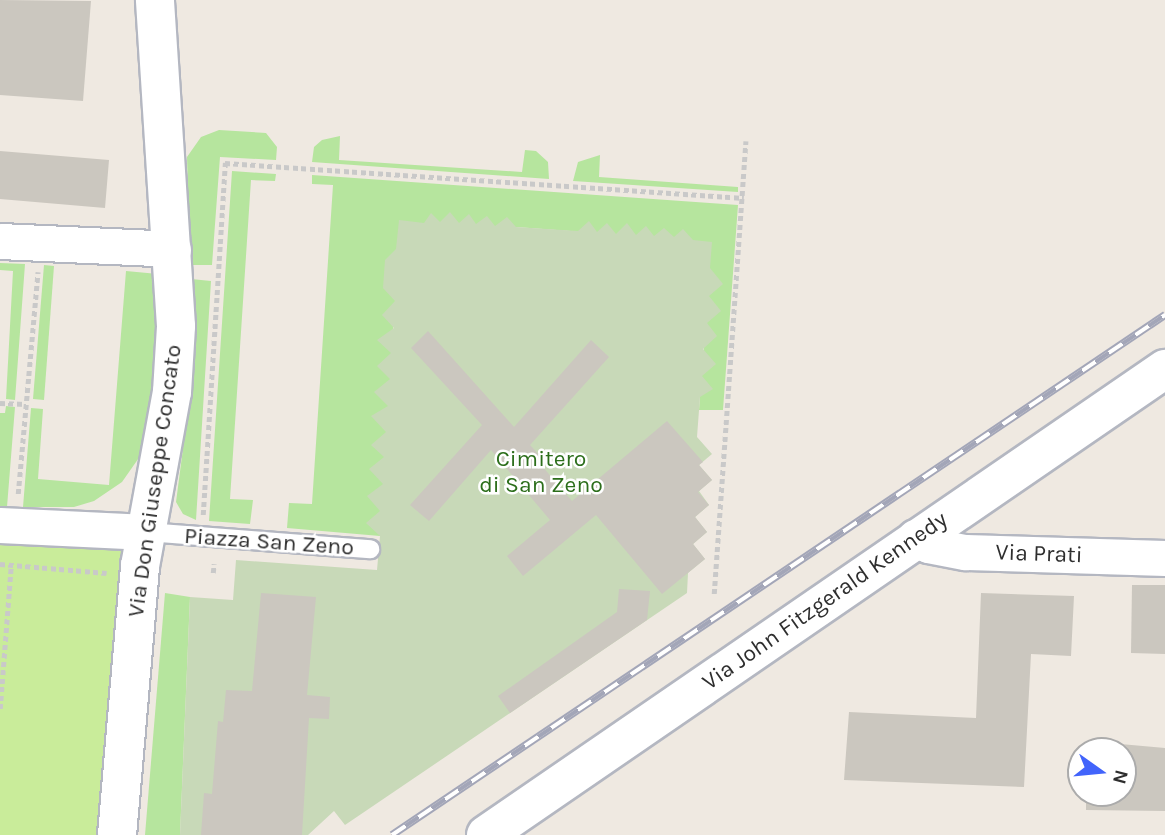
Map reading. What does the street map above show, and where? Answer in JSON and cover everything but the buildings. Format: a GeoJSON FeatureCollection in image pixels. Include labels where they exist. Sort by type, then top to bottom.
{"type":"FeatureCollection","features":[{"type":"Feature","properties":{"kind":"main road","name":"Via Don Giuseppe Concato"},"geometry":{"type":"LineString","coordinates":[[117,835],[144,549],[172,392],[173,249],[155,0]]}},
{"type":"Feature","properties":{"kind":"main road","name":"Via John Fitzgerald Kennedy"},"geometry":{"type":"LineString","coordinates":[[486,835],[915,537],[1165,369]]}},
{"type":"Feature","properties":{"kind":"street"},"geometry":{"type":"LineString","coordinates":[[0,241],[173,249]]}},
{"type":"Feature","properties":{"kind":"street","name":"Piazza San Zeno"},"geometry":{"type":"LineString","coordinates":[[8,525],[144,549]]}},
{"type":"Feature","properties":{"kind":"street","name":"Via Prati"},"geometry":{"type":"LineString","coordinates":[[915,537],[928,545],[965,552],[1165,558]]}},
{"type":"Feature","properties":{"kind":"lane","name":"Piazza San Zeno"},"geometry":{"type":"LineString","coordinates":[[144,549],[201,539],[370,549]]}},
{"type":"Feature","properties":{"kind":"path"},"geometry":{"type":"LineString","coordinates":[[714,594],[746,142]]}},
{"type":"Feature","properties":{"kind":"path"},"geometry":{"type":"LineString","coordinates":[[201,539],[225,163],[744,198]]}},
{"type":"Feature","properties":{"kind":"path"},"geometry":{"type":"LineString","coordinates":[[0,709],[11,565],[8,525],[26,404],[39,243]]}},
{"type":"Feature","properties":{"kind":"path"},"geometry":{"type":"LineString","coordinates":[[0,403],[26,404]]}},
{"type":"Feature","properties":{"kind":"path"},"geometry":{"type":"LineString","coordinates":[[0,564],[113,573],[144,549]]}},
{"type":"Feature","properties":{"kind":"path"},"geometry":{"type":"LineString","coordinates":[[213,573],[214,564]]}},
{"type":"Feature","properties":{"kind":"green space"},"geometry":{"type":"Polygon","coordinates":[[[219,130],[266,133],[277,147],[276,160],[220,157],[212,265],[190,265],[187,157],[201,137],[219,130]]]}},
{"type":"Feature","properties":{"kind":"green space"},"geometry":{"type":"Polygon","coordinates":[[[340,136],[339,160],[522,172],[525,150],[536,151],[548,162],[549,179],[312,162],[314,147],[322,140],[340,136]]]}},
{"type":"Feature","properties":{"kind":"green space"},"geometry":{"type":"Polygon","coordinates":[[[600,155],[599,177],[738,187],[738,192],[573,181],[578,162],[600,155]]]}},
{"type":"Feature","properties":{"kind":"green space"},"geometry":{"type":"Polygon","coordinates":[[[232,171],[276,174],[275,181],[251,180],[230,499],[253,500],[250,524],[209,521],[232,171]]]}},
{"type":"Feature","properties":{"kind":"green space"},"geometry":{"type":"Polygon","coordinates":[[[312,175],[738,205],[723,410],[699,410],[710,268],[693,240],[516,227],[395,301],[380,536],[287,528],[289,503],[312,504],[333,185],[312,184],[312,175]]]}},
{"type":"Feature","properties":{"kind":"green space","name":"Cimitero di San Zeno"},"geometry":{"type":"Polygon","coordinates":[[[450,212],[459,223],[469,214],[476,224],[487,216],[495,226],[507,217],[516,227],[578,231],[589,221],[597,232],[607,223],[616,234],[627,223],[636,235],[646,226],[654,236],[664,228],[674,237],[683,229],[693,240],[712,242],[710,268],[723,284],[709,296],[721,311],[707,323],[717,336],[703,349],[716,364],[702,376],[713,389],[700,397],[697,437],[712,454],[699,465],[712,480],[699,491],[709,505],[695,517],[707,532],[693,544],[705,559],[688,573],[687,593],[345,825],[334,811],[308,835],[180,835],[190,597],[233,600],[236,560],[377,570],[380,536],[366,523],[380,511],[367,496],[383,484],[369,469],[384,457],[371,445],[386,432],[371,416],[388,406],[374,392],[390,379],[377,366],[391,353],[377,340],[394,328],[382,315],[395,301],[383,288],[385,260],[396,249],[399,220],[424,223],[431,213],[440,222],[450,212]]]}},
{"type":"Feature","properties":{"kind":"green space"},"geometry":{"type":"Polygon","coordinates":[[[0,263],[25,264],[15,400],[6,399],[13,271],[0,270],[0,263]]]}},
{"type":"Feature","properties":{"kind":"green space"},"geometry":{"type":"Polygon","coordinates":[[[44,265],[54,266],[44,400],[33,399],[44,265]]]}},
{"type":"Feature","properties":{"kind":"green space"},"geometry":{"type":"Polygon","coordinates":[[[126,271],[158,274],[154,404],[143,452],[122,482],[94,501],[74,507],[23,507],[31,408],[43,409],[38,479],[109,485],[126,271]]]}},
{"type":"Feature","properties":{"kind":"green space"},"geometry":{"type":"Polygon","coordinates":[[[191,279],[211,281],[196,520],[183,514],[176,502],[190,395],[191,279]]]}},
{"type":"Feature","properties":{"kind":"green space"},"geometry":{"type":"Polygon","coordinates":[[[6,406],[15,407],[7,507],[0,507],[0,413],[5,413],[6,406]]]}},
{"type":"Feature","properties":{"kind":"green space"},"geometry":{"type":"Polygon","coordinates":[[[0,531],[116,545],[124,554],[103,835],[0,835],[0,531]]]}},
{"type":"Feature","properties":{"kind":"green space"},"geometry":{"type":"Polygon","coordinates":[[[165,593],[190,597],[180,835],[145,835],[165,593]]]}},
{"type":"Feature","properties":{"kind":"railway"},"geometry":{"type":"LineString","coordinates":[[392,835],[1165,315]]}}]}
